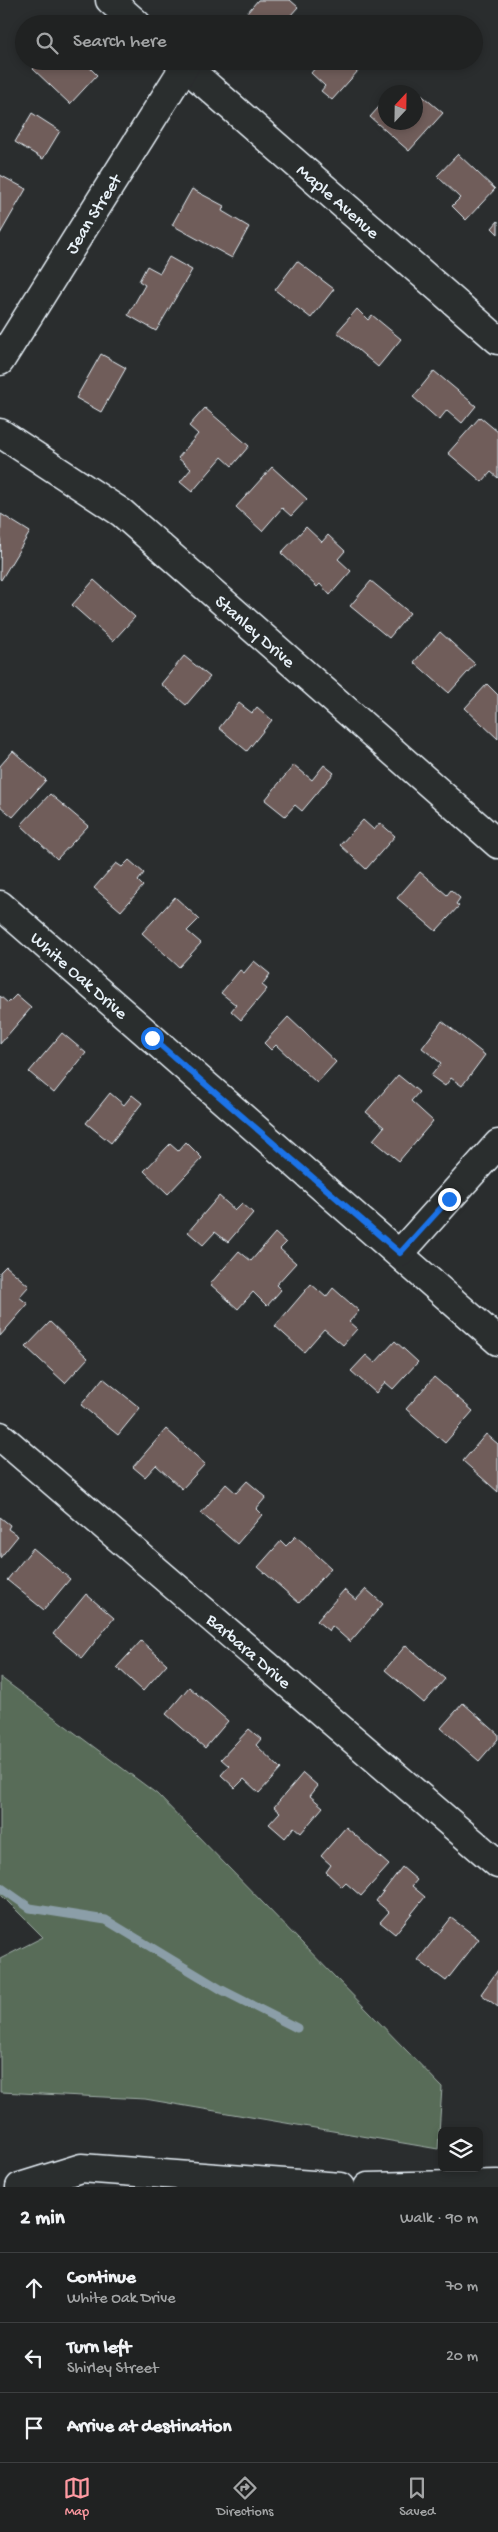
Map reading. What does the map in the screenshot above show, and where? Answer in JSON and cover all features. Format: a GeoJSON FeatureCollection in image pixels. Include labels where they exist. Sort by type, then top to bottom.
{"type":"FeatureCollection","features":[{"type":"Feature","properties":{"kind":"street"},"geometry":{"type":"LineString","coordinates":[[110,0],[127,15]]}},
{"type":"Feature","properties":{"kind":"street","name":"Jean Street"},"geometry":{"type":"LineString","coordinates":[[0,361],[178,70]]}},
{"type":"Feature","properties":{"kind":"street","name":"Maple Avenue"},"geometry":{"type":"LineString","coordinates":[[189,70],[498,340]]}},
{"type":"Feature","properties":{"kind":"street","name":"Stanley Drive"},"geometry":{"type":"LineString","coordinates":[[0,433],[122,513],[498,844]]}},
{"type":"Feature","properties":{"kind":"street","name":"White Oak Drive"},"geometry":{"type":"LineString","coordinates":[[0,905],[400,1253],[498,1341]]}},
{"type":"Feature","properties":{"kind":"street"},"geometry":{"type":"LineString","coordinates":[[400,1253],[498,1144]]}},
{"type":"Feature","properties":{"kind":"street","name":"Barbara Drive"},"geometry":{"type":"LineString","coordinates":[[0,1436],[498,1864]]}},
{"type":"Feature","properties":{"kind":"street"},"geometry":{"type":"LineString","coordinates":[[20,2187],[81,2168],[341,2187]]}},
{"type":"Feature","properties":{"kind":"street"},"geometry":{"type":"LineString","coordinates":[[368,2187],[498,2184]]}},
{"type":"Feature","properties":{"kind":"green space"},"geometry":{"type":"Polygon","coordinates":[[[0,1677],[157,1794],[442,2087],[438,2149],[145,2099],[0,2092],[0,1959],[43,1937],[0,1894],[0,1677]]]}},
{"type":"Feature","properties":{"kind":"building"},"geometry":{"type":"Polygon","coordinates":[[[258,0],[290,0],[298,7],[291,15],[245,15],[258,0]]]}},
{"type":"Feature","properties":{"kind":"building"},"geometry":{"type":"Polygon","coordinates":[[[34,70],[92,70],[97,75],[70,104],[34,70]]]}},
{"type":"Feature","properties":{"kind":"building"},"geometry":{"type":"Polygon","coordinates":[[[314,70],[359,70],[332,100],[321,91],[325,86],[311,73],[314,70]]]}},
{"type":"Feature","properties":{"kind":"building"},"geometry":{"type":"Polygon","coordinates":[[[423,96],[443,113],[409,151],[385,130],[423,130],[423,96]]]}},
{"type":"Feature","properties":{"kind":"building"},"geometry":{"type":"Polygon","coordinates":[[[378,108],[378,124],[370,117],[378,108]]]}},
{"type":"Feature","properties":{"kind":"building"},"geometry":{"type":"Polygon","coordinates":[[[32,113],[60,131],[43,159],[15,142],[32,113]]]}},
{"type":"Feature","properties":{"kind":"building"},"geometry":{"type":"Polygon","coordinates":[[[458,154],[495,189],[466,220],[452,206],[460,198],[437,176],[458,154]]]}},
{"type":"Feature","properties":{"kind":"building"},"geometry":{"type":"Polygon","coordinates":[[[0,175],[26,189],[0,234],[0,175]]]}},
{"type":"Feature","properties":{"kind":"building"},"geometry":{"type":"Polygon","coordinates":[[[192,189],[224,206],[222,211],[249,227],[232,258],[172,225],[192,189]]]}},
{"type":"Feature","properties":{"kind":"building"},"geometry":{"type":"Polygon","coordinates":[[[498,221],[498,234],[492,228],[498,221]]]}},
{"type":"Feature","properties":{"kind":"building"},"geometry":{"type":"Polygon","coordinates":[[[169,257],[192,270],[156,331],[128,315],[145,285],[139,281],[147,266],[160,273],[169,257]]]}},
{"type":"Feature","properties":{"kind":"building"},"geometry":{"type":"Polygon","coordinates":[[[297,261],[334,289],[311,318],[275,290],[297,261]]]}},
{"type":"Feature","properties":{"kind":"building"},"geometry":{"type":"Polygon","coordinates":[[[357,309],[368,320],[372,315],[401,339],[378,367],[337,332],[357,309]]]}},
{"type":"Feature","properties":{"kind":"building"},"geometry":{"type":"Polygon","coordinates":[[[101,354],[126,368],[101,412],[76,398],[101,354]]]}},
{"type":"Feature","properties":{"kind":"building"},"geometry":{"type":"Polygon","coordinates":[[[434,371],[476,406],[462,423],[447,410],[439,420],[413,397],[434,371]]]}},
{"type":"Feature","properties":{"kind":"building"},"geometry":{"type":"Polygon","coordinates":[[[205,408],[249,446],[232,466],[222,457],[192,492],[180,482],[191,469],[178,458],[198,434],[189,426],[205,408]]]}},
{"type":"Feature","properties":{"kind":"building"},"geometry":{"type":"Polygon","coordinates":[[[480,417],[498,432],[498,478],[491,472],[482,482],[448,453],[480,417]]]}},
{"type":"Feature","properties":{"kind":"building"},"geometry":{"type":"Polygon","coordinates":[[[272,467],[307,499],[291,516],[282,508],[262,531],[236,507],[272,467]]]}},
{"type":"Feature","properties":{"kind":"building"},"geometry":{"type":"Polygon","coordinates":[[[1,514],[30,532],[1,580],[0,579],[1,514]]]}},
{"type":"Feature","properties":{"kind":"building"},"geometry":{"type":"Polygon","coordinates":[[[306,527],[322,542],[328,535],[345,551],[338,559],[351,571],[330,595],[320,584],[317,587],[281,553],[306,527]]]}},
{"type":"Feature","properties":{"kind":"building"},"geometry":{"type":"Polygon","coordinates":[[[94,580],[135,617],[113,641],[72,605],[94,580]]]}},
{"type":"Feature","properties":{"kind":"building"},"geometry":{"type":"Polygon","coordinates":[[[371,581],[410,613],[389,638],[350,606],[371,581]]]}},
{"type":"Feature","properties":{"kind":"building"},"geometry":{"type":"Polygon","coordinates":[[[440,632],[475,664],[449,693],[414,662],[440,632]]]}},
{"type":"Feature","properties":{"kind":"building"},"geometry":{"type":"Polygon","coordinates":[[[184,656],[210,677],[186,705],[161,684],[184,656]]]}},
{"type":"Feature","properties":{"kind":"building"},"geometry":{"type":"Polygon","coordinates":[[[487,684],[498,695],[498,739],[465,708],[487,684]]]}},
{"type":"Feature","properties":{"kind":"building"},"geometry":{"type":"Polygon","coordinates":[[[239,703],[252,713],[257,707],[272,720],[247,751],[219,728],[239,703]]]}},
{"type":"Feature","properties":{"kind":"building"},"geometry":{"type":"Polygon","coordinates":[[[13,751],[46,780],[13,817],[0,806],[0,766],[13,751]]]}},
{"type":"Feature","properties":{"kind":"building"},"geometry":{"type":"Polygon","coordinates":[[[294,765],[312,780],[324,765],[334,773],[302,811],[295,805],[285,816],[265,800],[294,765]]]}},
{"type":"Feature","properties":{"kind":"building"},"geometry":{"type":"Polygon","coordinates":[[[50,794],[88,826],[57,859],[21,825],[50,794]]]}},
{"type":"Feature","properties":{"kind":"building"},"geometry":{"type":"Polygon","coordinates":[[[363,820],[374,830],[380,823],[395,836],[366,869],[340,845],[363,820]]]}},
{"type":"Feature","properties":{"kind":"building"},"geometry":{"type":"Polygon","coordinates":[[[129,860],[144,873],[138,881],[143,886],[121,911],[94,888],[116,863],[122,867],[129,860]]]}},
{"type":"Feature","properties":{"kind":"building"},"geometry":{"type":"Polygon","coordinates":[[[420,872],[447,895],[451,890],[460,898],[456,904],[459,906],[436,931],[397,898],[420,872]]]}},
{"type":"Feature","properties":{"kind":"building"},"geometry":{"type":"Polygon","coordinates":[[[175,897],[199,919],[187,931],[201,943],[179,967],[142,933],[175,897]]]}},
{"type":"Feature","properties":{"kind":"building"},"geometry":{"type":"Polygon","coordinates":[[[254,961],[270,974],[262,985],[267,989],[241,1020],[231,1011],[236,1005],[221,993],[240,970],[244,973],[254,961]]]}},
{"type":"Feature","properties":{"kind":"building"},"geometry":{"type":"Polygon","coordinates":[[[16,995],[31,1008],[0,1044],[0,996],[8,1003],[16,995]]]}},
{"type":"Feature","properties":{"kind":"building"},"geometry":{"type":"Polygon","coordinates":[[[288,1017],[336,1062],[317,1083],[276,1045],[271,1050],[264,1043],[288,1017]]]}},
{"type":"Feature","properties":{"kind":"building"},"geometry":{"type":"Polygon","coordinates":[[[442,1021],[485,1055],[462,1086],[451,1078],[445,1086],[431,1076],[441,1063],[422,1048],[442,1021]]]}},
{"type":"Feature","properties":{"kind":"building"},"geometry":{"type":"Polygon","coordinates":[[[62,1033],[86,1053],[54,1093],[29,1072],[62,1033]]]}},
{"type":"Feature","properties":{"kind":"building"},"geometry":{"type":"Polygon","coordinates":[[[398,1075],[419,1092],[411,1101],[433,1121],[399,1161],[373,1140],[384,1127],[366,1112],[398,1075]]]}},
{"type":"Feature","properties":{"kind":"building"},"geometry":{"type":"Polygon","coordinates":[[[110,1093],[124,1105],[132,1095],[142,1103],[111,1143],[86,1123],[110,1093]]]}},
{"type":"Feature","properties":{"kind":"building"},"geometry":{"type":"Polygon","coordinates":[[[186,1142],[202,1158],[168,1194],[144,1171],[170,1144],[178,1151],[186,1142]]]}},
{"type":"Feature","properties":{"kind":"building"},"geometry":{"type":"Polygon","coordinates":[[[219,1196],[235,1210],[242,1203],[253,1213],[228,1242],[215,1232],[203,1245],[188,1232],[219,1196]]]}},
{"type":"Feature","properties":{"kind":"building"},"geometry":{"type":"Polygon","coordinates":[[[275,1233],[286,1243],[280,1249],[296,1263],[276,1285],[281,1290],[267,1306],[253,1292],[238,1309],[210,1284],[239,1251],[251,1261],[275,1233]]]}},
{"type":"Feature","properties":{"kind":"building"},"geometry":{"type":"Polygon","coordinates":[[[6,1266],[29,1286],[19,1297],[28,1304],[0,1336],[0,1272],[6,1266]]]}},
{"type":"Feature","properties":{"kind":"building"},"geometry":{"type":"Polygon","coordinates":[[[311,1284],[326,1297],[333,1288],[359,1311],[349,1322],[357,1329],[343,1345],[324,1329],[304,1352],[275,1326],[311,1284]]]}},
{"type":"Feature","properties":{"kind":"building"},"geometry":{"type":"Polygon","coordinates":[[[50,1322],[88,1358],[65,1383],[26,1347],[50,1322]]]}},
{"type":"Feature","properties":{"kind":"building"},"geometry":{"type":"Polygon","coordinates":[[[395,1341],[418,1362],[393,1389],[385,1382],[376,1393],[351,1371],[366,1355],[375,1363],[395,1341]]]}},
{"type":"Feature","properties":{"kind":"building"},"geometry":{"type":"Polygon","coordinates":[[[434,1377],[473,1411],[445,1443],[406,1409],[434,1377]]]}},
{"type":"Feature","properties":{"kind":"building"},"geometry":{"type":"Polygon","coordinates":[[[103,1378],[140,1408],[118,1435],[81,1405],[103,1378]]]}},
{"type":"Feature","properties":{"kind":"building"},"geometry":{"type":"Polygon","coordinates":[[[166,1429],[205,1464],[182,1489],[156,1465],[145,1477],[133,1467],[166,1429]]]}},
{"type":"Feature","properties":{"kind":"building"},"geometry":{"type":"Polygon","coordinates":[[[486,1434],[498,1444],[498,1492],[463,1461],[486,1434]]]}},
{"type":"Feature","properties":{"kind":"building"},"geometry":{"type":"Polygon","coordinates":[[[247,1481],[266,1497],[256,1509],[262,1515],[237,1544],[201,1513],[226,1484],[236,1493],[247,1481]]]}},
{"type":"Feature","properties":{"kind":"building"},"geometry":{"type":"Polygon","coordinates":[[[0,1517],[10,1525],[8,1529],[18,1536],[0,1558],[0,1517]]]}},
{"type":"Feature","properties":{"kind":"building"},"geometry":{"type":"Polygon","coordinates":[[[296,1536],[331,1568],[299,1603],[258,1567],[281,1541],[286,1546],[296,1536]]]}},
{"type":"Feature","properties":{"kind":"building"},"geometry":{"type":"Polygon","coordinates":[[[33,1548],[70,1579],[44,1610],[7,1580],[33,1548]]]}},
{"type":"Feature","properties":{"kind":"building"},"geometry":{"type":"Polygon","coordinates":[[[366,1589],[383,1604],[350,1642],[332,1626],[329,1631],[317,1621],[344,1590],[356,1600],[366,1589]]]}},
{"type":"Feature","properties":{"kind":"building"},"geometry":{"type":"Polygon","coordinates":[[[86,1594],[114,1618],[82,1658],[53,1634],[86,1594]]]}},
{"type":"Feature","properties":{"kind":"building"},"geometry":{"type":"Polygon","coordinates":[[[141,1641],[167,1664],[143,1691],[117,1667],[141,1641]]]}},
{"type":"Feature","properties":{"kind":"building"},"geometry":{"type":"Polygon","coordinates":[[[406,1645],[445,1679],[424,1703],[385,1670],[406,1645]]]}},
{"type":"Feature","properties":{"kind":"building"},"geometry":{"type":"Polygon","coordinates":[[[189,1687],[228,1721],[205,1748],[166,1714],[189,1687]]]}},
{"type":"Feature","properties":{"kind":"building"},"geometry":{"type":"Polygon","coordinates":[[[463,1703],[498,1734],[498,1739],[479,1761],[441,1728],[463,1703]]]}},
{"type":"Feature","properties":{"kind":"building"},"geometry":{"type":"Polygon","coordinates":[[[249,1729],[261,1739],[256,1745],[281,1769],[259,1793],[244,1779],[235,1788],[221,1775],[229,1766],[221,1759],[249,1729]]]}},
{"type":"Feature","properties":{"kind":"building"},"geometry":{"type":"Polygon","coordinates":[[[303,1773],[318,1786],[310,1796],[323,1807],[301,1833],[294,1827],[285,1838],[269,1824],[280,1812],[274,1807],[303,1773]]]}},
{"type":"Feature","properties":{"kind":"building"},"geometry":{"type":"Polygon","coordinates":[[[346,1827],[389,1865],[361,1896],[346,1883],[342,1887],[326,1872],[331,1865],[321,1856],[346,1827]]]}},
{"type":"Feature","properties":{"kind":"building"},"geometry":{"type":"Polygon","coordinates":[[[402,1867],[417,1880],[412,1886],[425,1897],[395,1934],[380,1922],[389,1912],[376,1901],[402,1867]]]}},
{"type":"Feature","properties":{"kind":"building"},"geometry":{"type":"Polygon","coordinates":[[[451,1918],[479,1939],[446,1981],[418,1960],[451,1918]]]}},
{"type":"Feature","properties":{"kind":"building"},"geometry":{"type":"Polygon","coordinates":[[[498,1970],[498,2007],[481,1994],[498,1970]]]}},
{"type":"Feature","properties":{"kind":"waterway"},"geometry":{"type":"LineString","coordinates":[[0,1887],[30,1908],[106,1920],[222,1990],[297,2028]]}},
{"type":"Feature","properties":{"kind":"route"},"geometry":{"type":"LineString","coordinates":[[152,1038],[400,1253],[449,1199]]}}]}
